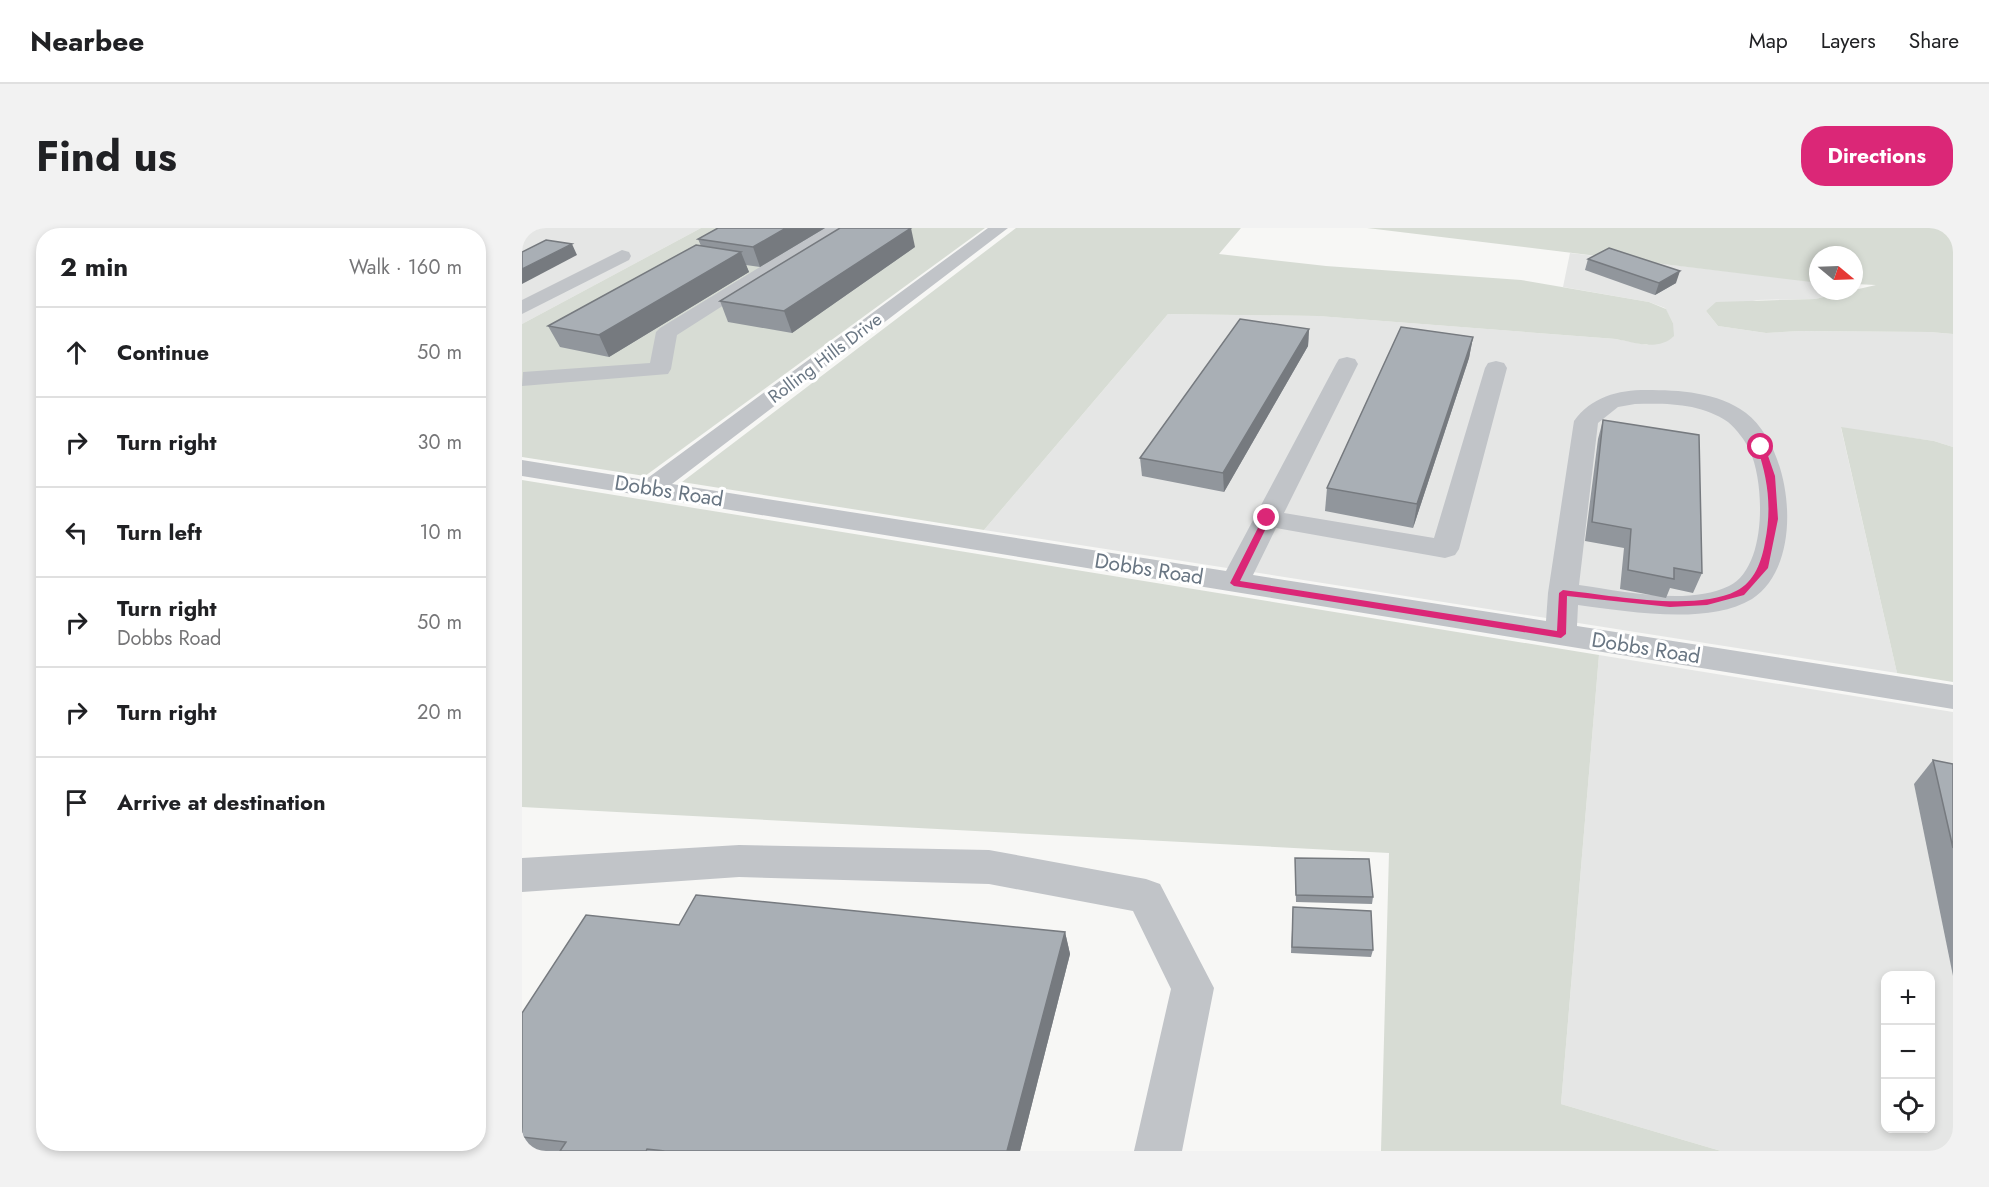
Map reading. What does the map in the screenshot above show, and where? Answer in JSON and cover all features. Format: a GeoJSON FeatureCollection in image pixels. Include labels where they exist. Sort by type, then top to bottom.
{"type":"FeatureCollection","features":[{"type":"Feature","properties":{"kind":"street"},"geometry":{"type":"LineString","coordinates":[[523,379],[660,369],[667,332],[836,228]]}},
{"type":"Feature","properties":{"kind":"street","name":"Rolling Hills Drive"},"geometry":{"type":"LineString","coordinates":[[650,488],[999,228]]}},
{"type":"Feature","properties":{"kind":"street"},"geometry":{"type":"LineString","coordinates":[[522,308],[622,256]]}},
{"type":"Feature","properties":{"kind":"street"},"geometry":{"type":"LineString","coordinates":[[1234,583],[1347,364]]}},
{"type":"Feature","properties":{"kind":"street"},"geometry":{"type":"LineString","coordinates":[[1267,518],[1445,549],[1496,368]]}},
{"type":"Feature","properties":{"kind":"street"},"geometry":{"type":"LineString","coordinates":[[1561,634],[1563,593],[1586,421],[1599,408],[1620,398],[1664,397],[1704,402],[1724,410],[1745,425],[1761,447],[1771,476],[1774,519],[1764,568],[1741,593],[1707,602],[1670,604],[1563,593]]}},
{"type":"Feature","properties":{"kind":"street","name":"Dobbs Road"},"geometry":{"type":"LineString","coordinates":[[522,468],[1953,697]]}},
{"type":"Feature","properties":{"kind":"street"},"geometry":{"type":"LineString","coordinates":[[522,875],[739,861],[989,867],[1146,896],[1193,988],[1158,1151]]}},
{"type":"Feature","properties":{"kind":"shaded area"},"geometry":{"type":"Polygon","coordinates":[[[522,228],[701,228],[522,324],[522,228]]]}},
{"type":"Feature","properties":{"kind":"shaded area"},"geometry":{"type":"Polygon","coordinates":[[[701,228],[985,228],[645,476],[522,457],[522,324],[701,228]]]}},
{"type":"Feature","properties":{"kind":"shaded area"},"geometry":{"type":"Polygon","coordinates":[[[1016,228],[1241,228],[1219,254],[1326,266],[1521,280],[1649,302],[1666,309],[1673,323],[1674,336],[1668,341],[1647,345],[1616,339],[1318,316],[1168,314],[984,530],[682,482],[1016,228]]]}},
{"type":"Feature","properties":{"kind":"shaded area"},"geometry":{"type":"Polygon","coordinates":[[[1367,228],[1953,228],[1953,334],[1800,331],[1766,333],[1718,326],[1706,311],[1716,302],[1863,300],[1863,288],[1876,285],[1863,284],[1863,246],[1809,246],[1809,282],[1367,228]]]}},
{"type":"Feature","properties":{"kind":"shaded area"},"geometry":{"type":"Polygon","coordinates":[[[1570,253],[1809,281],[1809,299],[1757,300],[1706,311],[1718,326],[1766,333],[1800,331],[1953,334],[1953,447],[1934,441],[1841,428],[1897,673],[984,530],[1168,314],[1318,316],[1616,339],[1647,345],[1673,323],[1665,308],[1649,302],[1563,287],[1570,253]]]}},
{"type":"Feature","properties":{"kind":"shaded area"},"geometry":{"type":"Polygon","coordinates":[[[1841,427],[1934,441],[1953,447],[1953,682],[1897,673],[1841,427]]]}},
{"type":"Feature","properties":{"kind":"shaded area"},"geometry":{"type":"Polygon","coordinates":[[[522,480],[1599,655],[1561,1104],[1721,1151],[1381,1151],[1389,853],[522,807],[522,480]]]}},
{"type":"Feature","properties":{"kind":"shaded area"},"geometry":{"type":"Polygon","coordinates":[[[1599,655],[1953,712],[1953,1151],[1721,1151],[1561,1104],[1599,655]]]}},
{"type":"Feature","properties":{"kind":"building"},"geometry":{"type":"Polygon","coordinates":[[[718,228],[786,228],[753,247],[698,239],[718,228]]]}},
{"type":"Feature","properties":{"kind":"building"},"geometry":{"type":"Polygon","coordinates":[[[840,228],[911,228],[784,311],[720,301],[840,228]]]}},
{"type":"Feature","properties":{"kind":"building"},"geometry":{"type":"Polygon","coordinates":[[[546,240],[572,244],[522,269],[522,252],[546,240]]]}},
{"type":"Feature","properties":{"kind":"building"},"geometry":{"type":"Polygon","coordinates":[[[696,245],[741,252],[599,335],[548,326],[696,245]]]}},
{"type":"Feature","properties":{"kind":"building"},"geometry":{"type":"Polygon","coordinates":[[[1609,248],[1680,271],[1659,283],[1588,259],[1609,248]]]}},
{"type":"Feature","properties":{"kind":"building"},"geometry":{"type":"Polygon","coordinates":[[[1240,319],[1309,329],[1223,473],[1140,458],[1240,319]]]}},
{"type":"Feature","properties":{"kind":"building"},"geometry":{"type":"Polygon","coordinates":[[[1401,327],[1473,337],[1417,504],[1327,488],[1401,327]]]}},
{"type":"Feature","properties":{"kind":"building"},"geometry":{"type":"Polygon","coordinates":[[[1603,420],[1699,435],[1702,573],[1674,568],[1674,579],[1628,570],[1631,529],[1592,522],[1603,420]]]}},
{"type":"Feature","properties":{"kind":"building"},"geometry":{"type":"Polygon","coordinates":[[[1933,760],[1953,764],[1953,848],[1933,760]]]}},
{"type":"Feature","properties":{"kind":"building"},"geometry":{"type":"Polygon","coordinates":[[[1295,858],[1369,859],[1373,897],[1296,895],[1295,858]]]}},
{"type":"Feature","properties":{"kind":"building"},"geometry":{"type":"Polygon","coordinates":[[[696,895],[1065,932],[1007,1151],[665,1151],[647,1149],[646,1151],[560,1151],[566,1142],[522,1137],[522,1013],[586,915],[679,925],[696,895]]]}},
{"type":"Feature","properties":{"kind":"building"},"geometry":{"type":"Polygon","coordinates":[[[1293,907],[1371,911],[1373,950],[1292,947],[1293,907]]]}},
{"type":"Feature","properties":{"kind":"route"},"geometry":{"type":"LineString","coordinates":[[1267,518],[1234,583],[1561,634],[1563,593],[1670,604],[1707,602],[1741,593],[1764,568],[1774,519],[1771,476],[1761,447]]}}]}
